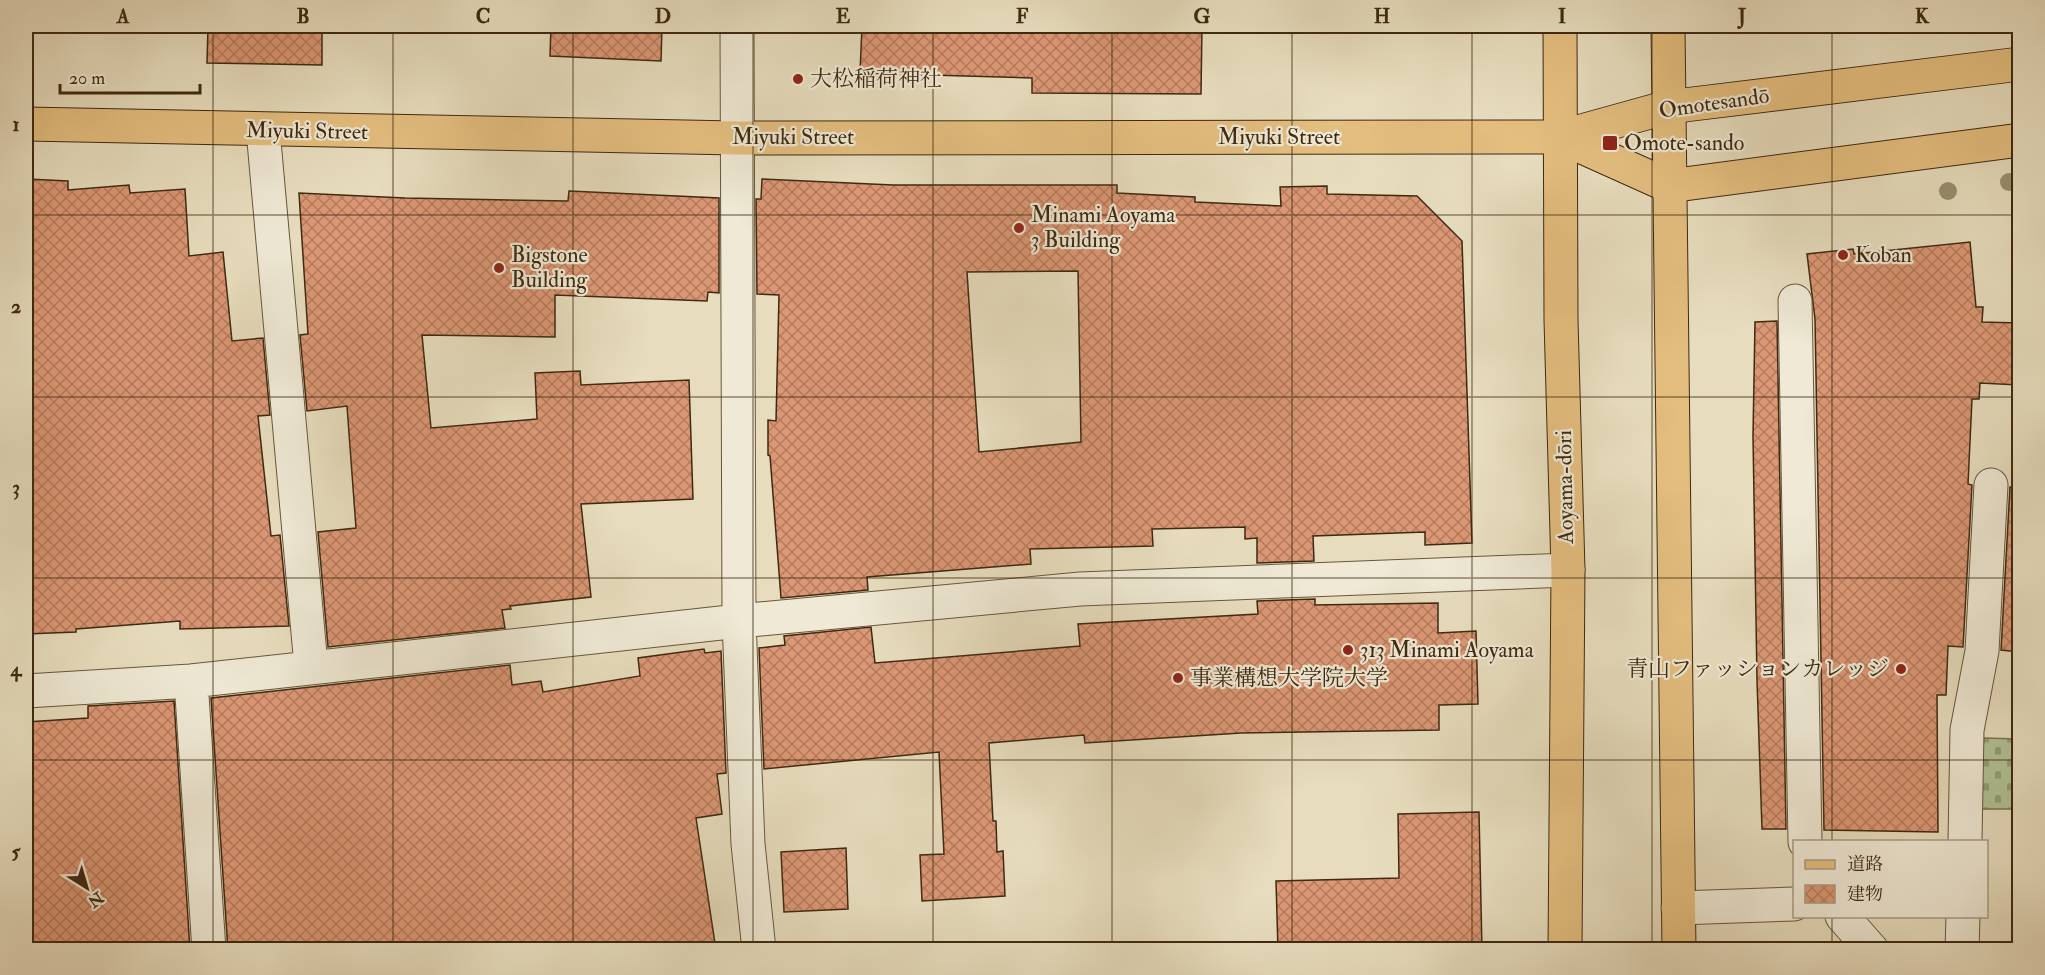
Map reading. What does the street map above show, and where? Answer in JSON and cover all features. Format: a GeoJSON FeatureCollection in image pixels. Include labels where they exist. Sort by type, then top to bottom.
{"type":"FeatureCollection","features":[{"type":"Feature","properties":{"kind":"main road","name":"Aoyama-dōri"},"geometry":{"type":"LineString","coordinates":[[1560,26],[1568,570],[1565,950]]}},
{"type":"Feature","properties":{"kind":"main road"},"geometry":{"type":"LineString","coordinates":[[1668,26],[1679,950]]}},
{"type":"Feature","properties":{"kind":"main road","name":"Omotesandō"},"geometry":{"type":"LineString","coordinates":[[1560,137],[1668,107],[2019,64]]}},
{"type":"Feature","properties":{"kind":"main road","name":"Miyuki Street"},"geometry":{"type":"LineString","coordinates":[[26,124],[736,138],[1560,137]]}},
{"type":"Feature","properties":{"kind":"main road"},"geometry":{"type":"LineString","coordinates":[[1560,137],[1669,186],[2019,140]]}},
{"type":"Feature","properties":{"kind":"street"},"geometry":{"type":"LineString","coordinates":[[737,26],[739,621],[748,844],[759,950]]}},
{"type":"Feature","properties":{"kind":"street"},"geometry":{"type":"LineString","coordinates":[[263,130],[311,666]]}},
{"type":"Feature","properties":{"kind":"street"},"geometry":{"type":"LineString","coordinates":[[1795,301],[1805,840]]}},
{"type":"Feature","properties":{"kind":"street"},"geometry":{"type":"LineString","coordinates":[[1965,840],[1967,730],[1982,651],[1991,485]]}},
{"type":"Feature","properties":{"kind":"street"},"geometry":{"type":"LineString","coordinates":[[26,691],[191,681],[311,666],[739,621],[1080,589],[1568,570]]}},
{"type":"Feature","properties":{"kind":"street"},"geometry":{"type":"LineString","coordinates":[[191,681],[209,950]]}},
{"type":"Feature","properties":{"kind":"street"},"geometry":{"type":"LineString","coordinates":[[1678,908],[1793,904]]}},
{"type":"Feature","properties":{"kind":"street"},"geometry":{"type":"LineString","coordinates":[[1844,918],[1872,950]]}},
{"type":"Feature","properties":{"kind":"street"},"geometry":{"type":"LineString","coordinates":[[1962,950],[1963,918]]}},
{"type":"Feature","properties":{"kind":"green space"},"geometry":{"type":"Polygon","coordinates":[[[1984,738],[2019,739],[2019,809],[1977,809],[1984,738]]]}},
{"type":"Feature","properties":{"kind":"building"},"geometry":{"type":"Polygon","coordinates":[[[208,26],[322,26],[322,65],[207,63],[208,26]]]}},
{"type":"Feature","properties":{"kind":"building"},"geometry":{"type":"Polygon","coordinates":[[[551,26],[662,26],[661,61],[550,56],[551,26]]]}},
{"type":"Feature","properties":{"kind":"building"},"geometry":{"type":"Polygon","coordinates":[[[862,26],[1202,26],[1201,94],[1032,93],[1032,78],[860,73],[862,26]]]}},
{"type":"Feature","properties":{"kind":"building"},"geometry":{"type":"Polygon","coordinates":[[[26,179],[68,181],[68,190],[129,185],[130,193],[185,189],[189,256],[223,252],[232,341],[263,338],[270,415],[258,416],[271,536],[280,535],[289,626],[180,629],[180,621],[76,629],[76,632],[26,634],[26,179]]]}},
{"type":"Feature","properties":{"kind":"building"},"geometry":{"type":"Polygon","coordinates":[[[762,179],[893,185],[1117,185],[1117,193],[1195,197],[1195,202],[1281,206],[1280,187],[1327,186],[1327,194],[1417,196],[1462,241],[1472,543],[1425,545],[1425,532],[1313,536],[1314,561],[1257,563],[1257,538],[1245,539],[1245,527],[1152,529],[1153,546],[1030,549],[1031,564],[867,577],[868,590],[781,598],[770,456],[768,455],[768,420],[776,421],[779,295],[757,294],[756,199],[761,199],[762,179]],[[1078,271],[967,272],[979,452],[1081,442],[1078,271]]]}},
{"type":"Feature","properties":{"kind":"building"},"geometry":{"type":"Polygon","coordinates":[[[569,191],[719,198],[719,293],[708,292],[707,301],[555,295],[555,337],[422,335],[431,428],[537,419],[535,373],[580,371],[581,385],[689,380],[693,499],[581,504],[591,597],[510,606],[511,609],[502,610],[505,628],[328,647],[318,532],[356,528],[347,406],[307,411],[300,335],[308,334],[299,193],[405,198],[568,201],[569,191]]]}},
{"type":"Feature","properties":{"kind":"building"},"geometry":{"type":"Polygon","coordinates":[[[1970,242],[1976,307],[1983,307],[1982,322],[2019,323],[2019,385],[1980,383],[1979,399],[1972,399],[1968,484],[1972,485],[1963,647],[1948,646],[1946,695],[1937,695],[1938,832],[1824,830],[1815,319],[1807,254],[1853,249],[1854,254],[1970,242]]]}},
{"type":"Feature","properties":{"kind":"building"},"geometry":{"type":"Polygon","coordinates":[[[1777,321],[1786,829],[1762,829],[1753,436],[1755,322],[1777,321]]]}},
{"type":"Feature","properties":{"kind":"building"},"geometry":{"type":"Polygon","coordinates":[[[2010,487],[2019,488],[2019,652],[2001,650],[2010,487]]]}},
{"type":"Feature","properties":{"kind":"building"},"geometry":{"type":"Polygon","coordinates":[[[1315,599],[1315,605],[1438,603],[1438,633],[1476,631],[1478,704],[1439,705],[1439,730],[1241,733],[1085,743],[1084,735],[989,743],[993,821],[996,821],[997,852],[1003,851],[1005,896],[922,901],[920,855],[944,854],[939,752],[764,769],[759,648],[785,645],[784,636],[871,627],[875,663],[1080,646],[1078,624],[1258,614],[1257,601],[1315,599]]]}},
{"type":"Feature","properties":{"kind":"building"},"geometry":{"type":"Polygon","coordinates":[[[704,649],[705,653],[721,651],[726,773],[717,774],[722,814],[696,818],[716,950],[228,950],[211,698],[510,665],[512,685],[541,681],[543,692],[640,676],[638,658],[704,649]]]}},
{"type":"Feature","properties":{"kind":"building"},"geometry":{"type":"Polygon","coordinates":[[[174,701],[190,950],[26,950],[26,722],[88,718],[88,706],[174,701]]]}},
{"type":"Feature","properties":{"kind":"building"},"geometry":{"type":"Polygon","coordinates":[[[1479,812],[1482,950],[1278,950],[1276,881],[1399,878],[1398,814],[1479,812]]]}},
{"type":"Feature","properties":{"kind":"building"},"geometry":{"type":"Polygon","coordinates":[[[846,848],[848,909],[784,912],[781,852],[846,848]]]}},
{"type":"Feature","properties":{"kind":"place","name":"大松稲荷神社"},"geometry":{"type":"Point","coordinates":[798,79]}},
{"type":"Feature","properties":{"kind":"place","name":"Omote-sando"},"geometry":{"type":"Point","coordinates":[1610,143]}},
{"type":"Feature","properties":{"kind":"place","name":"Minami Aoyama 3 Building"},"geometry":{"type":"Point","coordinates":[1019,228]}},
{"type":"Feature","properties":{"kind":"place","name":"Koban"},"geometry":{"type":"Point","coordinates":[1843,255]}},
{"type":"Feature","properties":{"kind":"place","name":"Bigstone Building"},"geometry":{"type":"Point","coordinates":[499,268]}},
{"type":"Feature","properties":{"kind":"place","name":"313 Minami Aoyama"},"geometry":{"type":"Point","coordinates":[1348,650]}},
{"type":"Feature","properties":{"kind":"place","name":"青山ファッションカレッジ"},"geometry":{"type":"Point","coordinates":[1901,669]}},
{"type":"Feature","properties":{"kind":"place","name":"事業構想大学院大学"},"geometry":{"type":"Point","coordinates":[1178,678]}}]}
